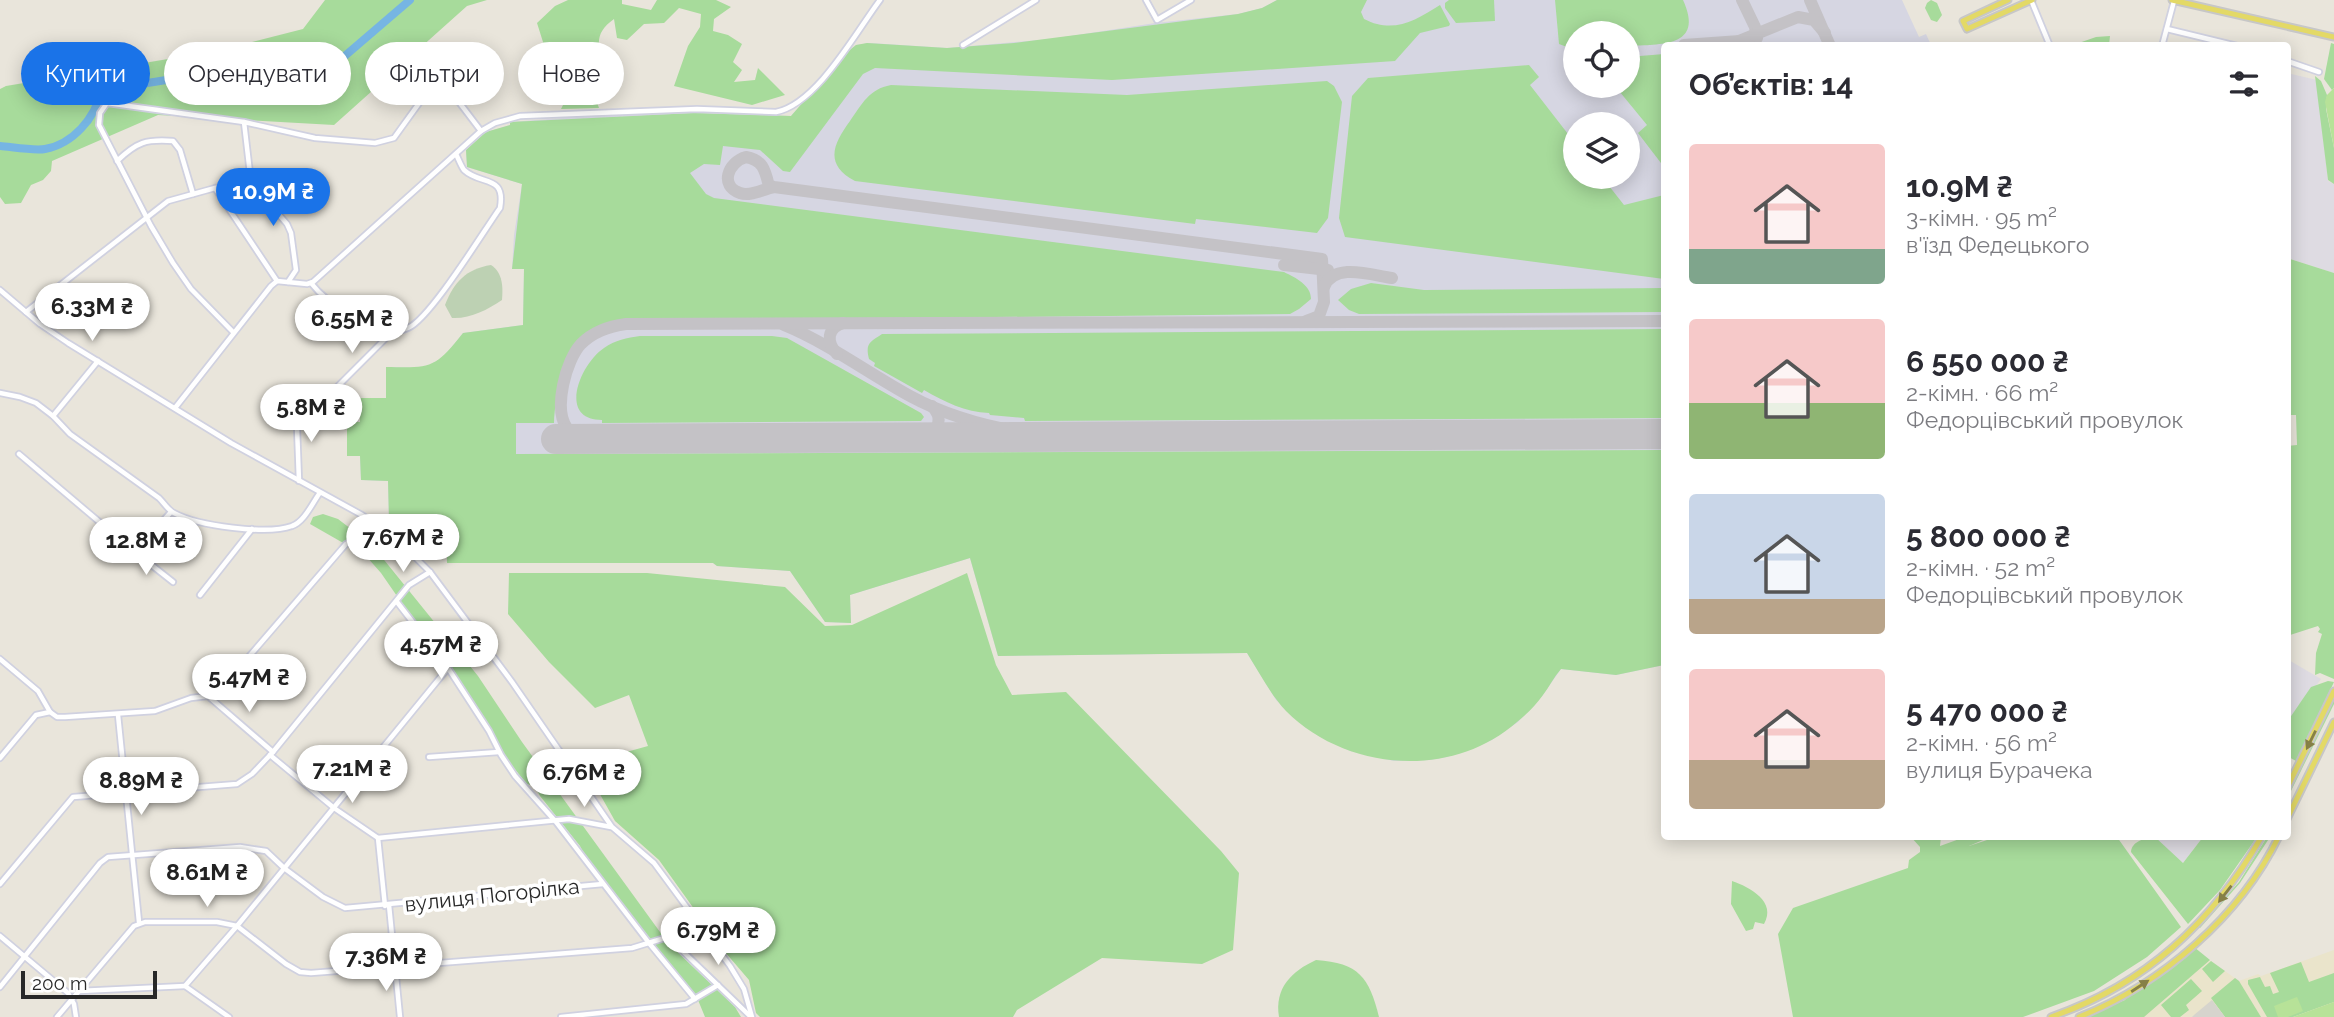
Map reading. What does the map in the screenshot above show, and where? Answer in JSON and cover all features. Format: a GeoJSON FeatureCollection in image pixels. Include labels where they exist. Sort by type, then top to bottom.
{"type":"FeatureCollection","features":[{"type":"Feature","properties":{"kind":"main road"},"geometry":{"type":"LineString","coordinates":[[2008,0],[1963,21],[1967,29],[2031,0]]}},
{"type":"Feature","properties":{"kind":"main road"},"geometry":{"type":"LineString","coordinates":[[2173,0],[2334,37]]}},
{"type":"Feature","properties":{"kind":"main road"},"geometry":{"type":"LineString","coordinates":[[2291,780],[2334,691]]}},
{"type":"Feature","properties":{"kind":"main road"},"geometry":{"type":"LineString","coordinates":[[2291,811],[2334,722]]}},
{"type":"Feature","properties":{"kind":"main road"},"geometry":{"type":"LineString","coordinates":[[2051,1017],[2080,1007],[2116,989],[2149,967],[2214,908],[2236,879],[2260,840]]}},
{"type":"Feature","properties":{"kind":"main road"},"geometry":{"type":"LineString","coordinates":[[2079,1017],[2122,998],[2156,976],[2196,943],[2223,917],[2247,887],[2276,840]]}},
{"type":"Feature","properties":{"kind":"main road"},"geometry":{"type":"LineString","coordinates":[[2191,930],[2196,943]]}},
{"type":"Feature","properties":{"kind":"street"},"geometry":{"type":"LineString","coordinates":[[277,281],[311,283],[481,131],[495,123],[520,116],[698,108],[776,112],[785,110],[797,103],[820,81],[880,0]]}},
{"type":"Feature","properties":{"kind":"street"},"geometry":{"type":"LineString","coordinates":[[963,45],[1036,0]]}},
{"type":"Feature","properties":{"kind":"street"},"geometry":{"type":"LineString","coordinates":[[1146,0],[1157,20],[1191,0]]}},
{"type":"Feature","properties":{"kind":"street"},"geometry":{"type":"LineString","coordinates":[[2031,0],[2048,42]]}},
{"type":"Feature","properties":{"kind":"street"},"geometry":{"type":"LineString","coordinates":[[2163,42],[2173,0]]}},
{"type":"Feature","properties":{"kind":"street"},"geometry":{"type":"LineString","coordinates":[[2167,29],[2221,42]]}},
{"type":"Feature","properties":{"kind":"street"},"geometry":{"type":"LineString","coordinates":[[2291,62],[2319,72]]}},
{"type":"Feature","properties":{"kind":"street"},"geometry":{"type":"LineString","coordinates":[[233,332],[191,289],[151,226],[99,125],[100,113],[107,103],[244,122],[315,138],[375,143],[394,138],[425,95],[446,85],[481,131]]}},
{"type":"Feature","properties":{"kind":"street"},"geometry":{"type":"LineString","coordinates":[[244,122],[251,182],[287,224],[291,233],[296,270],[288,282]]}},
{"type":"Feature","properties":{"kind":"street"},"geometry":{"type":"LineString","coordinates":[[117,161],[142,141],[173,141],[180,150],[193,194]]}},
{"type":"Feature","properties":{"kind":"street"},"geometry":{"type":"LineString","coordinates":[[299,482],[297,427],[388,335],[412,327],[434,304],[500,208],[502,195],[497,185],[465,170],[456,154]]}},
{"type":"Feature","properties":{"kind":"street"},"geometry":{"type":"LineString","coordinates":[[26,312],[168,201],[215,188],[251,182]]}},
{"type":"Feature","properties":{"kind":"street"},"geometry":{"type":"LineString","coordinates":[[215,188],[277,281]]}},
{"type":"Feature","properties":{"kind":"street"},"geometry":{"type":"LineString","coordinates":[[175,408],[233,332],[277,281]]}},
{"type":"Feature","properties":{"kind":"street"},"geometry":{"type":"LineString","coordinates":[[311,283],[326,299],[358,322],[378,331],[400,331]]}},
{"type":"Feature","properties":{"kind":"street"},"geometry":{"type":"LineString","coordinates":[[0,290],[68,343],[319,494],[380,527],[403,545],[430,572],[512,682],[612,827],[654,863],[730,966],[744,989],[752,1017]]}},
{"type":"Feature","properties":{"kind":"street"},"geometry":{"type":"LineString","coordinates":[[53,416],[98,361]]}},
{"type":"Feature","properties":{"kind":"street"},"geometry":{"type":"LineString","coordinates":[[0,393],[36,403],[70,434],[159,498],[171,512],[186,519],[215,526],[253,529],[292,526],[300,521],[319,494]]}},
{"type":"Feature","properties":{"kind":"street"},"geometry":{"type":"LineString","coordinates":[[19,454],[173,582]]}},
{"type":"Feature","properties":{"kind":"street"},"geometry":{"type":"LineString","coordinates":[[135,552],[171,512]]}},
{"type":"Feature","properties":{"kind":"street"},"geometry":{"type":"LineString","coordinates":[[0,659],[38,691],[50,712],[57,717],[155,711],[191,698],[208,696],[231,679],[346,544],[380,527]]}},
{"type":"Feature","properties":{"kind":"street"},"geometry":{"type":"LineString","coordinates":[[200,595],[253,529]]}},
{"type":"Feature","properties":{"kind":"street"},"geometry":{"type":"LineString","coordinates":[[0,884],[73,797],[237,784],[246,779],[272,754],[409,585],[430,572]]}},
{"type":"Feature","properties":{"kind":"street"},"geometry":{"type":"LineString","coordinates":[[397,602],[448,668],[515,776],[556,821],[695,999]]}},
{"type":"Feature","properties":{"kind":"street"},"geometry":{"type":"LineString","coordinates":[[185,986],[448,668]]}},
{"type":"Feature","properties":{"kind":"street"},"geometry":{"type":"LineString","coordinates":[[208,696],[334,808],[378,838],[569,819],[612,827]]}},
{"type":"Feature","properties":{"kind":"street"},"geometry":{"type":"LineString","coordinates":[[0,758],[36,715],[50,712]]}},
{"type":"Feature","properties":{"kind":"street"},"geometry":{"type":"LineString","coordinates":[[118,715],[139,922]]}},
{"type":"Feature","properties":{"kind":"street"},"geometry":{"type":"LineString","coordinates":[[429,757],[499,751]]}},
{"type":"Feature","properties":{"kind":"street"},"geometry":{"type":"LineString","coordinates":[[378,838],[400,1017]]}},
{"type":"Feature","properties":{"kind":"street","name":"вулиця Погорілка"},"geometry":{"type":"LineString","coordinates":[[0,987],[103,859],[248,847],[265,851],[339,907],[387,906],[603,884]]}},
{"type":"Feature","properties":{"kind":"street"},"geometry":{"type":"LineString","coordinates":[[57,1017],[139,922],[217,922],[237,926],[286,964],[300,972],[311,973],[632,948],[668,937],[752,1017]]}},
{"type":"Feature","properties":{"kind":"street"},"geometry":{"type":"LineString","coordinates":[[0,936],[72,999],[76,1017]]}},
{"type":"Feature","properties":{"kind":"street"},"geometry":{"type":"LineString","coordinates":[[561,1017],[685,1004],[718,985]]}},
{"type":"Feature","properties":{"kind":"street"},"geometry":{"type":"LineString","coordinates":[[78,991],[185,986],[229,1017]]}},
{"type":"Feature","properties":{"kind":"shaded area"},"geometry":{"type":"Polygon","coordinates":[[[1277,0],[1902,0],[1919,37],[1926,34],[1930,42],[1661,42],[1661,666],[1616,675],[1561,669],[1542,696],[1518,722],[1492,740],[1447,757],[1394,761],[1350,751],[1305,727],[1276,700],[1247,653],[998,656],[970,558],[850,595],[851,623],[825,622],[790,571],[717,566],[713,563],[447,563],[446,521],[389,520],[388,481],[361,480],[360,456],[347,456],[347,422],[360,422],[360,398],[386,398],[386,367],[424,368],[444,357],[463,333],[523,325],[524,269],[512,269],[522,184],[467,167],[466,150],[486,132],[510,125],[510,122],[590,116],[694,113],[791,116],[856,45],[870,43],[947,48],[1051,39],[1238,14],[1262,8],[1277,0]]]}},
{"type":"Feature","properties":{"kind":"shaded area"},"geometry":{"type":"Polygon","coordinates":[[[2291,74],[2317,80],[2328,181],[2334,184],[2334,273],[2291,259],[2291,74]]]}},
{"type":"Feature","properties":{"kind":"shaded area"},"geometry":{"type":"Polygon","coordinates":[[[2291,661],[2321,679],[2291,719],[2291,661]]]}},
{"type":"Feature","properties":{"kind":"shaded area"},"geometry":{"type":"Polygon","coordinates":[[[2157,840],[2201,840],[2183,863],[2157,840]]]}},
{"type":"Feature","properties":{"kind":"shaded area"},"geometry":{"type":"Polygon","coordinates":[[[2195,950],[2239,981],[2334,950],[2334,1017],[2108,1017],[2195,950]]]}},
{"type":"Feature","properties":{"kind":"shaded area"},"geometry":{"type":"Polygon","coordinates":[[[2212,1000],[2225,1017],[2192,1017],[2194,1015],[2212,1000]]]}},
{"type":"Feature","properties":{"kind":"green space"},"geometry":{"type":"Polygon","coordinates":[[[325,0],[487,0],[467,6],[427,42],[365,42],[365,97],[334,125],[158,115],[52,161],[51,171],[43,180],[31,185],[21,203],[5,204],[0,197],[0,89],[21,84],[21,105],[150,105],[150,62],[164,60],[164,105],[351,105],[351,42],[252,42],[303,29],[325,0]]]}},
{"type":"Feature","properties":{"kind":"green space"},"geometry":{"type":"Polygon","coordinates":[[[568,0],[622,0],[622,4],[651,10],[657,0],[716,0],[731,7],[714,19],[713,31],[728,35],[742,44],[733,62],[742,70],[734,82],[755,80],[758,68],[785,95],[752,105],[674,86],[688,46],[700,27],[701,14],[679,8],[664,23],[644,24],[627,40],[617,38],[614,19],[603,29],[599,42],[543,42],[537,23],[555,6],[568,0]]]}},
{"type":"Feature","properties":{"kind":"green space"},"geometry":{"type":"Polygon","coordinates":[[[1277,0],[1367,0],[1361,12],[1364,19],[1394,25],[1404,24],[1440,5],[1450,24],[1420,33],[1395,61],[1112,80],[875,68],[863,74],[790,172],[783,171],[760,150],[723,146],[720,165],[704,164],[690,173],[706,194],[714,198],[1284,272],[1302,282],[1310,294],[1311,299],[1299,309],[1290,314],[624,321],[605,328],[578,346],[563,371],[554,423],[516,423],[516,454],[1661,450],[1661,666],[1616,675],[1561,669],[1531,710],[1491,741],[1462,753],[1431,760],[1399,761],[1368,756],[1338,746],[1310,731],[1286,711],[1247,653],[998,656],[970,558],[850,595],[851,623],[825,622],[790,571],[717,566],[713,563],[447,563],[446,521],[389,520],[388,481],[361,480],[360,456],[347,456],[347,422],[360,422],[360,398],[386,398],[386,367],[430,364],[445,354],[463,333],[523,325],[524,269],[512,269],[522,184],[467,167],[466,150],[486,132],[510,125],[510,122],[694,113],[791,116],[856,45],[867,43],[947,48],[1014,43],[1238,14],[1262,8],[1277,0]]]}},
{"type":"Feature","properties":{"kind":"green space"},"geometry":{"type":"Polygon","coordinates":[[[1449,0],[1494,0],[1495,21],[1456,23],[1445,8],[1445,3],[1449,0]]]}},
{"type":"Feature","properties":{"kind":"green space"},"geometry":{"type":"Polygon","coordinates":[[[1555,0],[1683,0],[1688,16],[1688,27],[1684,35],[1676,40],[1640,45],[1640,21],[1563,21],[1563,46],[1559,44],[1555,0]]]}},
{"type":"Feature","properties":{"kind":"green space"},"geometry":{"type":"Polygon","coordinates":[[[1931,0],[1937,3],[1942,15],[1937,22],[1931,20],[1925,8],[1931,0]]]}},
{"type":"Feature","properties":{"kind":"green space"},"geometry":{"type":"Polygon","coordinates":[[[2110,36],[2109,42],[2082,42],[2110,36]]]}},
{"type":"Feature","properties":{"kind":"green space"},"geometry":{"type":"Polygon","coordinates":[[[2331,43],[2334,44],[2332,90],[2324,79],[2331,43]]]}},
{"type":"Feature","properties":{"kind":"green space"},"geometry":{"type":"Polygon","coordinates":[[[1661,54],[1661,163],[1640,136],[1640,131],[1647,125],[1640,116],[1640,112],[1636,112],[1625,98],[1640,98],[1640,56],[1661,54]]]}},
{"type":"Feature","properties":{"kind":"green space"},"geometry":{"type":"Polygon","coordinates":[[[1529,65],[1539,77],[1530,85],[1563,128],[1563,189],[1611,189],[1624,205],[1661,196],[1661,279],[1345,237],[1339,218],[1352,96],[1368,78],[1529,65]]]}},
{"type":"Feature","properties":{"kind":"green space"},"geometry":{"type":"Polygon","coordinates":[[[2315,76],[2321,81],[2327,95],[2326,109],[2334,148],[2334,184],[2328,180],[2315,76]]]}},
{"type":"Feature","properties":{"kind":"green space"},"geometry":{"type":"Polygon","coordinates":[[[1327,81],[1334,86],[1342,102],[1328,218],[1317,233],[1196,219],[1195,224],[855,181],[838,168],[835,160],[836,145],[862,103],[877,90],[891,85],[1127,95],[1327,81]]]}},
{"type":"Feature","properties":{"kind":"green space"},"geometry":{"type":"Polygon","coordinates":[[[2334,88],[2334,148],[2325,102],[2327,95],[2334,88]]]}},
{"type":"Feature","properties":{"kind":"green space"},"geometry":{"type":"Polygon","coordinates":[[[563,105],[598,105],[599,108],[561,109],[563,105]]]}},
{"type":"Feature","properties":{"kind":"green space"},"geometry":{"type":"Polygon","coordinates":[[[2291,259],[2334,273],[2334,679],[2320,673],[2315,675],[2316,653],[2322,634],[2318,632],[2318,626],[2291,635],[2291,446],[2297,445],[2296,415],[2291,415],[2291,259]]]}},
{"type":"Feature","properties":{"kind":"green space"},"geometry":{"type":"Polygon","coordinates":[[[491,265],[500,276],[502,300],[478,313],[452,318],[445,305],[457,283],[468,273],[491,265]]]}},
{"type":"Feature","properties":{"kind":"green space"},"geometry":{"type":"Polygon","coordinates":[[[1371,283],[1424,290],[1661,288],[1661,312],[1359,314],[1349,310],[1338,300],[1351,289],[1371,283]]]}},
{"type":"Feature","properties":{"kind":"green space"},"geometry":{"type":"Polygon","coordinates":[[[1661,329],[1661,418],[1025,421],[1024,418],[990,415],[963,408],[924,390],[922,393],[874,366],[875,363],[869,359],[868,346],[882,334],[1661,329]]]}},
{"type":"Feature","properties":{"kind":"green space"},"geometry":{"type":"Polygon","coordinates":[[[640,336],[787,338],[924,417],[921,421],[602,423],[602,420],[588,418],[580,411],[577,401],[577,390],[587,366],[608,345],[640,336]]]}},
{"type":"Feature","properties":{"kind":"green space"},"geometry":{"type":"Polygon","coordinates":[[[323,514],[338,519],[372,545],[478,676],[522,742],[668,943],[735,1007],[741,1017],[705,1017],[698,1000],[669,967],[535,786],[527,784],[504,756],[455,675],[381,573],[366,556],[310,524],[313,517],[323,514]]]}},
{"type":"Feature","properties":{"kind":"green space"},"geometry":{"type":"Polygon","coordinates":[[[509,573],[647,573],[785,587],[825,626],[852,625],[967,573],[996,665],[1012,695],[1066,692],[1221,851],[1239,873],[1233,950],[1202,964],[1102,958],[1017,1010],[1013,1017],[760,1017],[756,1013],[749,980],[725,952],[659,860],[615,821],[583,764],[648,746],[629,695],[595,708],[549,662],[508,614],[509,573]]]}},
{"type":"Feature","properties":{"kind":"green space"},"geometry":{"type":"Polygon","coordinates":[[[2328,681],[2334,682],[2296,761],[2291,758],[2291,716],[2311,687],[2328,681]]]}},
{"type":"Feature","properties":{"kind":"green space"},"geometry":{"type":"Polygon","coordinates":[[[2334,700],[2291,791],[2291,788],[2334,700]]]}},
{"type":"Feature","properties":{"kind":"green space"},"geometry":{"type":"Polygon","coordinates":[[[1914,840],[1941,840],[1940,846],[1957,840],[1983,840],[1969,846],[1987,840],[2119,840],[2181,927],[2147,957],[2094,991],[2023,1017],[1793,1017],[1778,934],[1793,908],[1908,868],[1909,860],[1920,852],[1920,847],[1914,840]]]}},
{"type":"Feature","properties":{"kind":"green space"},"geometry":{"type":"Polygon","coordinates":[[[2141,840],[2158,840],[2183,863],[2201,840],[2255,840],[2220,890],[2188,924],[2131,852],[2141,840]]]}},
{"type":"Feature","properties":{"kind":"green space"},"geometry":{"type":"Polygon","coordinates":[[[2265,840],[2268,840],[2240,883],[2200,928],[2199,927],[2239,882],[2265,840]]]}},
{"type":"Feature","properties":{"kind":"green space"},"geometry":{"type":"Polygon","coordinates":[[[1732,881],[1760,896],[1767,909],[1764,924],[1755,922],[1753,929],[1746,931],[1731,904],[1732,881]]]}},
{"type":"Feature","properties":{"kind":"green space"},"geometry":{"type":"Polygon","coordinates":[[[2194,947],[2210,960],[2144,1017],[2085,1017],[2125,1000],[2194,947]]]}},
{"type":"Feature","properties":{"kind":"green space"},"geometry":{"type":"Polygon","coordinates":[[[1316,960],[1343,965],[1360,975],[1371,992],[1379,1017],[1279,1017],[1279,997],[1282,989],[1299,969],[1316,960]]]}},
{"type":"Feature","properties":{"kind":"green space"},"geometry":{"type":"Polygon","coordinates":[[[2211,961],[2225,971],[2213,982],[2202,969],[2211,961]]]}},
{"type":"Feature","properties":{"kind":"green space"},"geometry":{"type":"Polygon","coordinates":[[[2301,962],[2309,982],[2334,973],[2334,1002],[2293,1017],[2267,1017],[2248,980],[2260,977],[2265,987],[2270,986],[2273,994],[2279,992],[2270,973],[2301,962]]]}},
{"type":"Feature","properties":{"kind":"green space"},"geometry":{"type":"Polygon","coordinates":[[[2235,978],[2261,1017],[2225,1017],[2211,998],[2235,978]]]}},
{"type":"Feature","properties":{"kind":"green space"},"geometry":{"type":"Polygon","coordinates":[[[2191,979],[2202,991],[2186,1005],[2189,1010],[2180,1017],[2171,1017],[2161,1005],[2191,979]]]}},
{"type":"Feature","properties":{"kind":"green space"},"geometry":{"type":"Polygon","coordinates":[[[2297,997],[2303,1011],[2288,1017],[2278,1017],[2274,1006],[2297,997]]]}},
{"type":"Feature","properties":{"kind":"green space"},"geometry":{"type":"Polygon","coordinates":[[[2334,1002],[2334,1017],[2293,1017],[2334,1002]]]}},
{"type":"Feature","properties":{"kind":"waterway"},"geometry":{"type":"LineString","coordinates":[[0,146],[45,149],[65,142],[88,120],[101,92],[110,89],[185,77],[216,80],[297,97],[410,0]]}},
{"type":"Feature","properties":{"kind":"taxiway"},"geometry":{"type":"LineString","coordinates":[[1742,0],[1755,27],[1757,38]]}},
{"type":"Feature","properties":{"kind":"taxiway"},"geometry":{"type":"LineString","coordinates":[[1810,0],[1828,42]]}},
{"type":"Feature","properties":{"kind":"taxiway"},"geometry":{"type":"LineString","coordinates":[[1739,41],[1798,17],[1814,20],[1825,33]]}},
{"type":"Feature","properties":{"kind":"taxiway"},"geometry":{"type":"LineString","coordinates":[[1726,42],[1742,42]]}},
{"type":"Feature","properties":{"kind":"taxiway"},"geometry":{"type":"LineString","coordinates":[[774,187],[753,193],[740,193],[733,190],[728,174],[735,164],[746,157],[760,163],[769,186],[774,187],[1322,259],[1324,302],[1319,316],[1306,321]]}},
{"type":"Feature","properties":{"kind":"taxiway"},"geometry":{"type":"LineString","coordinates":[[1284,265],[1328,270]]}},
{"type":"Feature","properties":{"kind":"taxiway"},"geometry":{"type":"LineString","coordinates":[[1324,287],[1329,279],[1344,272],[1392,278]]}},
{"type":"Feature","properties":{"kind":"taxiway"},"geometry":{"type":"LineString","coordinates":[[591,439],[572,433],[563,420],[561,397],[566,373],[581,344],[602,330],[626,324],[1661,321]]}},
{"type":"Feature","properties":{"kind":"taxiway"},"geometry":{"type":"LineString","coordinates":[[837,354],[831,345],[830,336],[834,328],[843,323]]}},
{"type":"Feature","properties":{"kind":"taxiway"},"geometry":{"type":"LineString","coordinates":[[784,325],[832,349],[927,405],[964,419],[1001,428],[1059,437]]}},
{"type":"Feature","properties":{"kind":"taxiway"},"geometry":{"type":"LineString","coordinates":[[923,437],[938,424],[938,415],[932,406]]}},
{"type":"Feature","properties":{"kind":"taxiway"},"geometry":{"type":"LineString","coordinates":[[1653,434],[1661,433]]}},
{"type":"Feature","properties":{"kind":"runway"},"geometry":{"type":"LineString","coordinates":[[556,439],[1661,434]]}}]}
